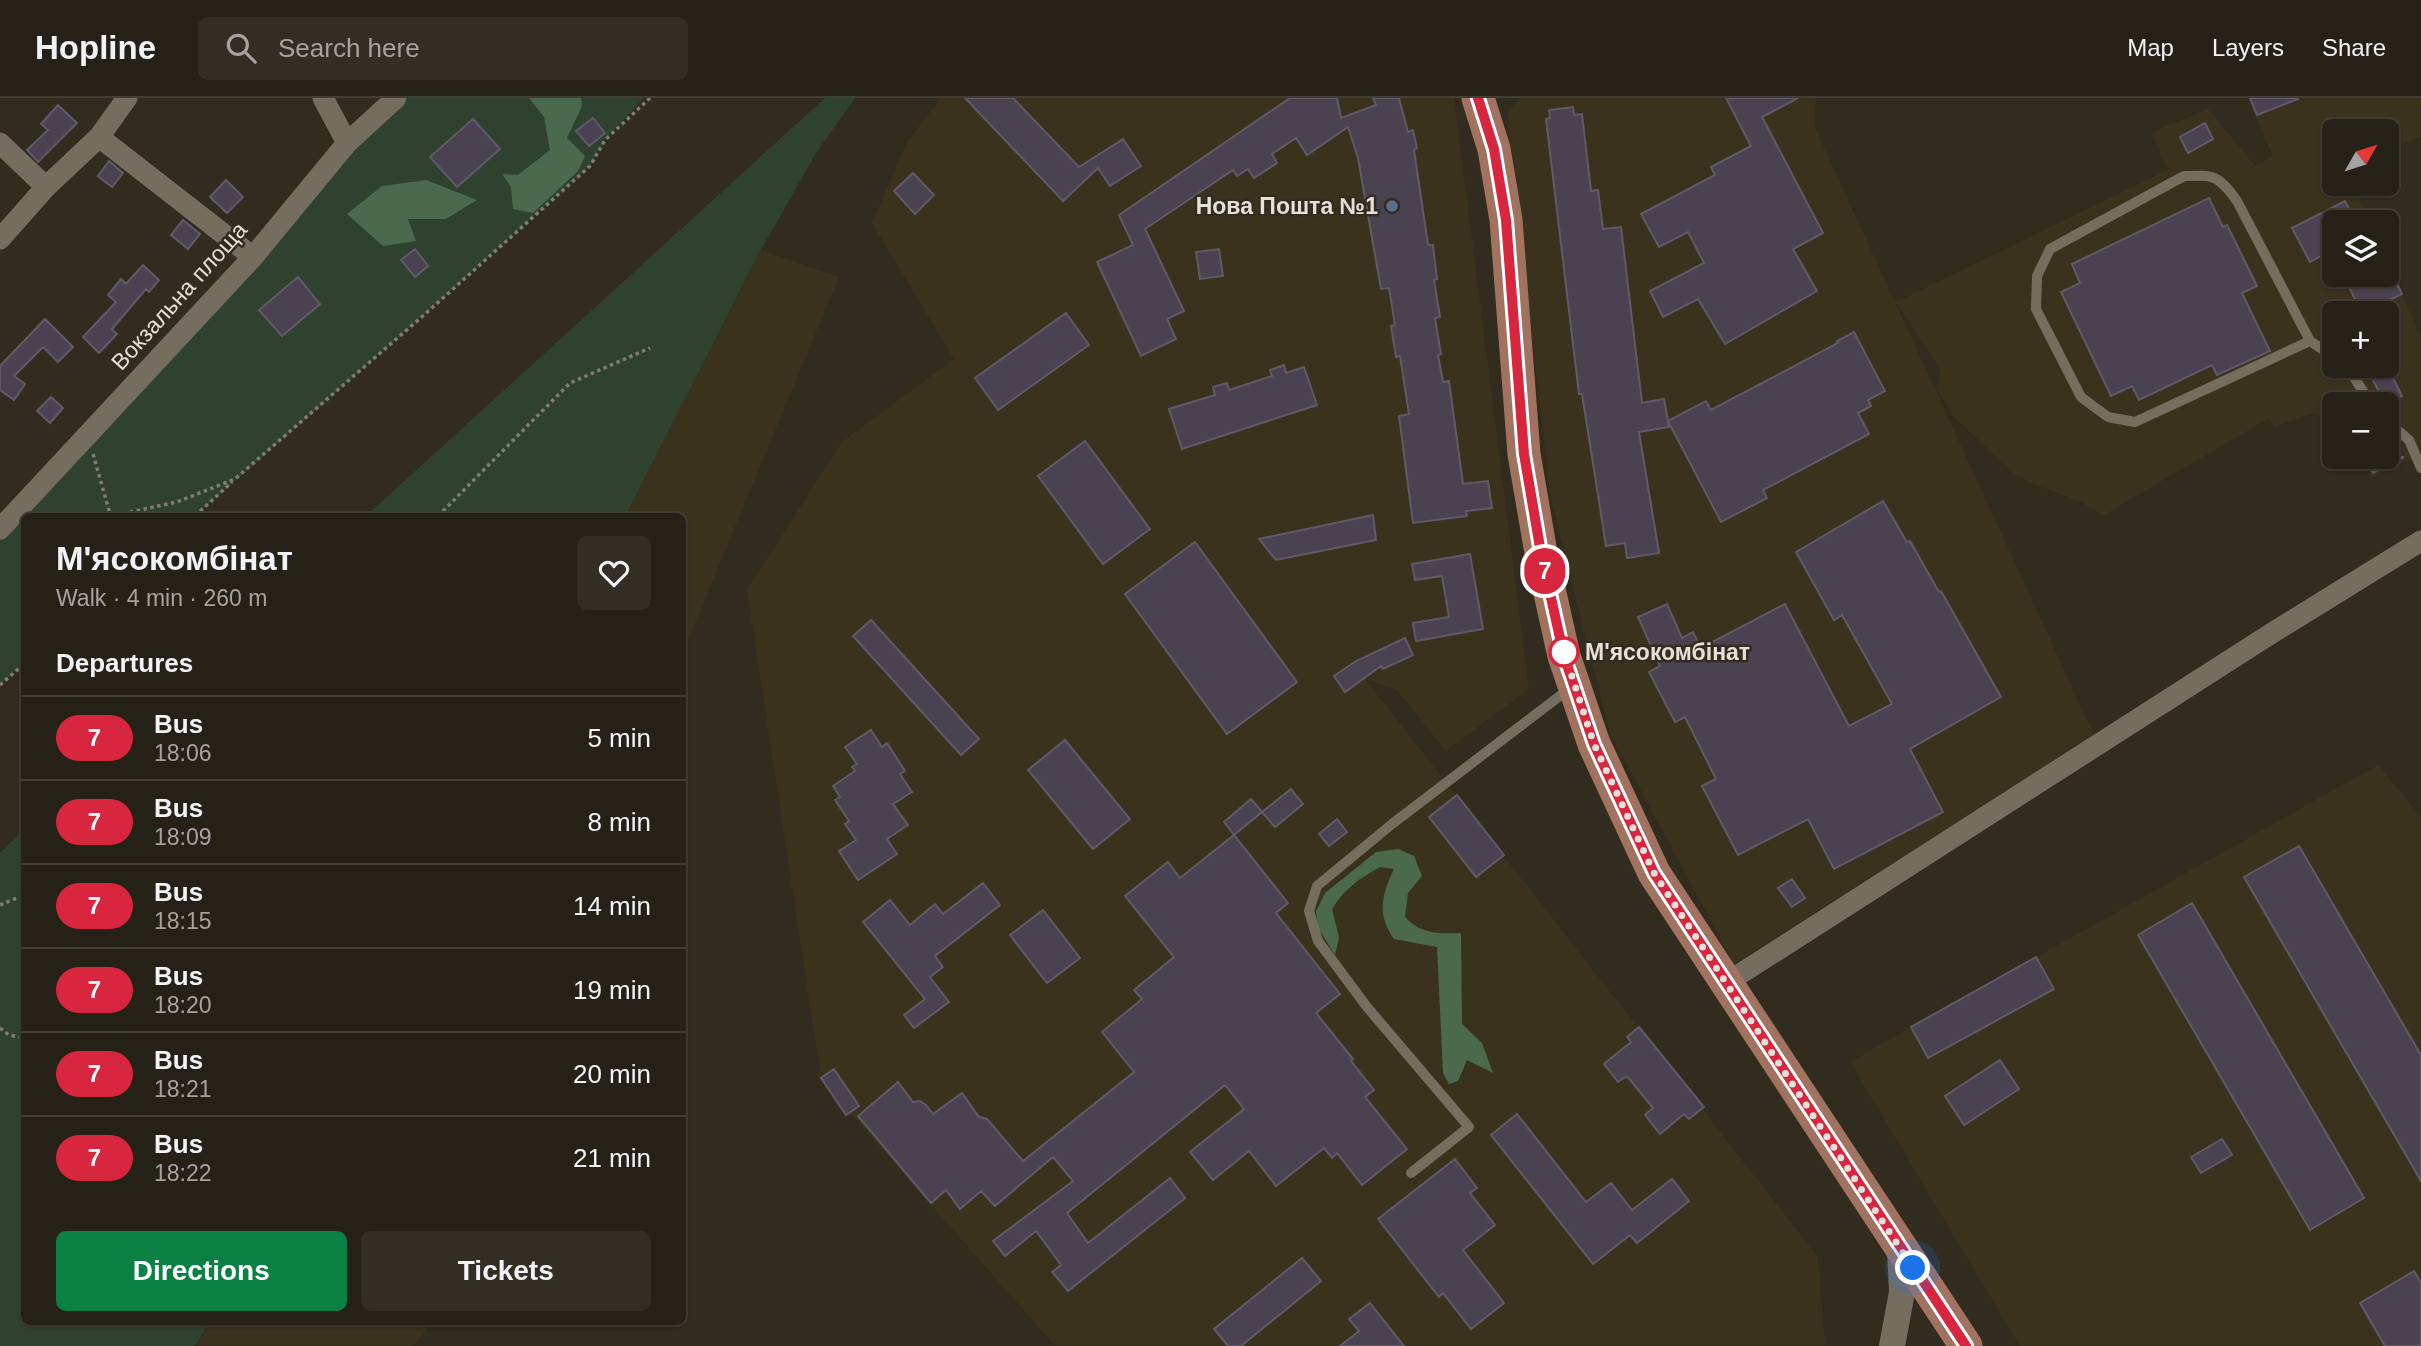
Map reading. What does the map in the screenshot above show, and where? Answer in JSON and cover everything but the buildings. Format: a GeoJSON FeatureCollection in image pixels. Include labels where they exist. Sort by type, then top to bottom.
{"type":"FeatureCollection","features":[{"type":"Feature","properties":{"kind":"main road"},"geometry":{"type":"LineString","coordinates":[[1483,101],[1506,220],[1524,454],[1541,553],[1564,656],[1594,744],[1654,873],[1966,1346]]}},
{"type":"Feature","properties":{"kind":"street"},"geometry":{"type":"LineString","coordinates":[[0,239],[46,187],[99,137],[127,98]]}},
{"type":"Feature","properties":{"kind":"street"},"geometry":{"type":"LineString","coordinates":[[323,98],[347,143]]}},
{"type":"Feature","properties":{"kind":"street","name":"Вокзальна площа"},"geometry":{"type":"LineString","coordinates":[[0,529],[253,257],[347,143],[396,98]]}},
{"type":"Feature","properties":{"kind":"street"},"geometry":{"type":"LineString","coordinates":[[99,137],[253,257]]}},
{"type":"Feature","properties":{"kind":"street"},"geometry":{"type":"LineString","coordinates":[[0,143],[46,187]]}},
{"type":"Feature","properties":{"kind":"street"},"geometry":{"type":"LineString","coordinates":[[1726,983],[2272,633],[2421,541]]}},
{"type":"Feature","properties":{"kind":"street"},"geometry":{"type":"LineString","coordinates":[[1892,1346],[1902,1292],[1900,1249]]}},
{"type":"Feature","properties":{"kind":"lane"},"geometry":{"type":"LineString","coordinates":[[2310,341],[2135,422],[2108,417],[2081,397],[2047,331],[2036,309],[2036,276],[2050,249],[2184,176],[2205,175],[2222,180],[2236,201],[2310,341],[2322,349]]}},
{"type":"Feature","properties":{"kind":"lane"},"geometry":{"type":"LineString","coordinates":[[2399,431],[2409,440],[2421,468]]}},
{"type":"Feature","properties":{"kind":"lane"},"geometry":{"type":"LineString","coordinates":[[1411,1173],[1469,1127],[1367,1007],[1318,941],[1310,911],[1317,886],[1392,824],[1574,685]]}},
{"type":"Feature","properties":{"kind":"path"},"geometry":{"type":"LineString","coordinates":[[198,513],[590,166],[605,140],[650,98]]}},
{"type":"Feature","properties":{"kind":"path"},"geometry":{"type":"LineString","coordinates":[[442,513],[570,383],[650,348]]}},
{"type":"Feature","properties":{"kind":"path"},"geometry":{"type":"LineString","coordinates":[[87,435],[109,513]]}},
{"type":"Feature","properties":{"kind":"path"},"geometry":{"type":"LineString","coordinates":[[126,513],[177,502],[235,479]]}},
{"type":"Feature","properties":{"kind":"path"},"geometry":{"type":"LineString","coordinates":[[0,685],[21,667]]}},
{"type":"Feature","properties":{"kind":"path"},"geometry":{"type":"LineString","coordinates":[[0,905],[21,896]]}},
{"type":"Feature","properties":{"kind":"path"},"geometry":{"type":"LineString","coordinates":[[0,1028],[9,1035]]}},
{"type":"Feature","properties":{"kind":"path"},"geometry":{"type":"LineString","coordinates":[[0,1036],[21,1037]]}},
{"type":"Feature","properties":{"kind":"shaded area"},"geometry":{"type":"Polygon","coordinates":[[[941,98],[1454,98],[1529,689],[1446,751],[1397,690],[1365,679],[1818,1257],[1825,1346],[1055,1346],[817,1075],[820,1072],[747,590],[842,442],[954,359],[872,223],[907,142],[941,98]]]}},
{"type":"Feature","properties":{"kind":"shaded area"},"geometry":{"type":"Polygon","coordinates":[[[1522,98],[1816,98],[1814,126],[2094,735],[1734,964],[1610,733],[1550,494],[1507,113],[1522,98]]]}},
{"type":"Feature","properties":{"kind":"shaded area"},"geometry":{"type":"Polygon","coordinates":[[[2248,98],[2421,98],[2421,137],[2399,145],[2399,119],[2322,119],[2322,196],[2358,196],[2364,210],[2322,210],[2322,287],[2399,287],[2421,337],[2421,455],[2399,465],[2399,392],[2322,392],[2322,419],[2314,413],[2275,427],[2269,418],[2104,515],[2075,499],[2033,484],[2015,474],[1954,417],[1937,388],[1941,370],[1896,302],[2168,170],[2151,133],[2208,109],[2255,166],[2273,157],[2248,98]]]}},
{"type":"Feature","properties":{"kind":"shaded area"},"geometry":{"type":"Polygon","coordinates":[[[730,239],[839,277],[686,645],[686,513],[615,513],[730,239]]]}},
{"type":"Feature","properties":{"kind":"shaded area"},"geometry":{"type":"Polygon","coordinates":[[[2368,469],[2390,469],[2372,477],[2368,469]]]}},
{"type":"Feature","properties":{"kind":"shaded area"},"geometry":{"type":"Polygon","coordinates":[[[2378,765],[2421,817],[2421,1346],[2020,1346],[1850,1062],[2378,765]]]}},
{"type":"Feature","properties":{"kind":"shaded area"},"geometry":{"type":"Polygon","coordinates":[[[209,1325],[430,1325],[413,1346],[197,1346],[209,1325]]]}},
{"type":"Feature","properties":{"kind":"green space"},"geometry":{"type":"Polygon","coordinates":[[[391,98],[644,98],[605,140],[590,166],[198,513],[21,513],[21,667],[0,685],[0,529],[391,98]]]}},
{"type":"Feature","properties":{"kind":"green space"},"geometry":{"type":"Polygon","coordinates":[[[529,98],[581,98],[582,106],[567,138],[585,156],[578,171],[533,213],[513,209],[511,187],[502,174],[518,175],[550,150],[544,117],[529,98]]]}},
{"type":"Feature","properties":{"kind":"green space"},"geometry":{"type":"Polygon","coordinates":[[[825,98],[855,98],[816,153],[757,257],[627,513],[369,513],[825,98]]]}},
{"type":"Feature","properties":{"kind":"green space"},"geometry":{"type":"Polygon","coordinates":[[[426,180],[477,200],[446,219],[408,219],[416,241],[383,246],[347,214],[382,186],[426,180]]]}},
{"type":"Feature","properties":{"kind":"green space"},"geometry":{"type":"Polygon","coordinates":[[[21,833],[21,1325],[208,1325],[195,1346],[0,1346],[0,853],[21,833]]]}},
{"type":"Feature","properties":{"kind":"green space"},"geometry":{"type":"Polygon","coordinates":[[[1398,849],[1414,856],[1422,876],[1408,893],[1405,917],[1424,930],[1461,933],[1462,1024],[1482,1043],[1493,1073],[1467,1060],[1458,1081],[1449,1084],[1443,1073],[1437,947],[1394,939],[1388,930],[1383,904],[1386,887],[1394,869],[1380,867],[1373,871],[1353,885],[1332,909],[1339,938],[1335,955],[1318,928],[1316,911],[1325,893],[1376,852],[1398,849]]]}},
{"type":"Feature","properties":{"kind":"bus line","name":"7"},"geometry":{"type":"LineString","coordinates":[[1478,98],[1494,149],[1506,220],[1524,454],[1541,553],[1564,656],[1594,744],[1654,873],[1966,1346]]}},
{"type":"Feature","properties":{"kind":"place","name":"Нова Пошта №1"},"geometry":{"type":"Point","coordinates":[1392,206]}},
{"type":"Feature","properties":{"kind":"place","name":"М'ясокомбінат"},"geometry":{"type":"Point","coordinates":[1564,652]}},
{"type":"Feature","properties":{"kind":"route"},"geometry":{"type":"LineString","coordinates":[[1564,652],[1594,744],[1654,873],[1913,1268]]}}]}
